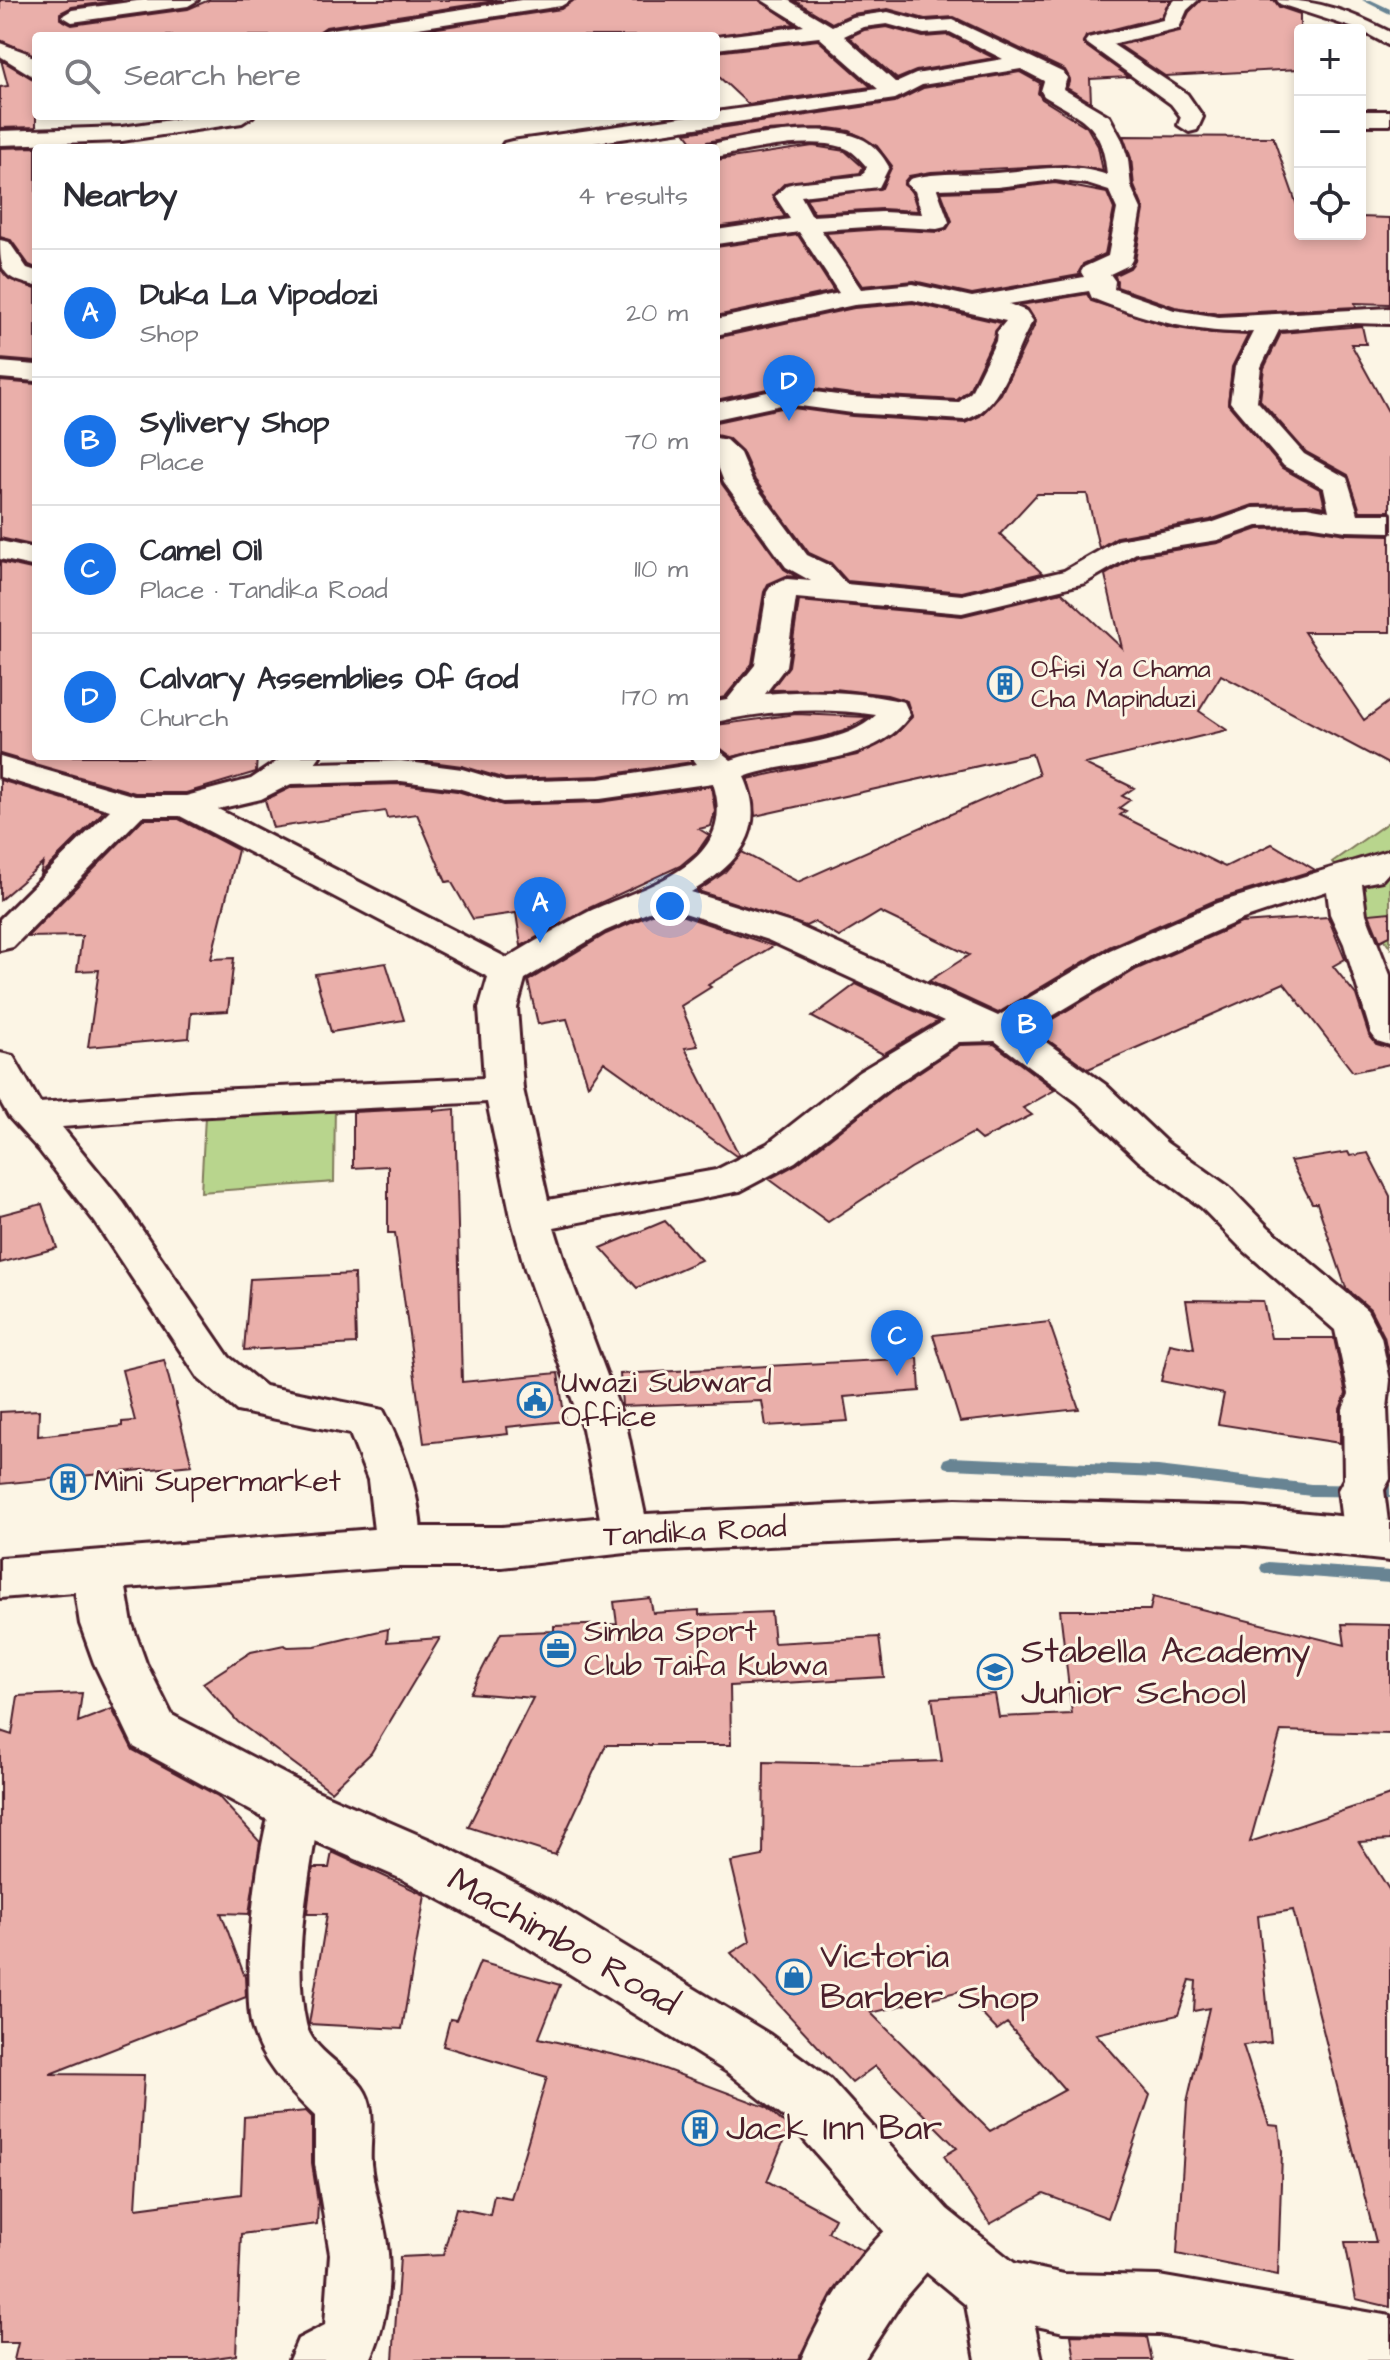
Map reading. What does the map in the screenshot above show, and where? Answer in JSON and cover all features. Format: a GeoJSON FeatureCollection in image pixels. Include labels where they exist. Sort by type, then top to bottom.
{"type":"FeatureCollection","features":[{"type":"Feature","properties":{"kind":"street"},"geometry":{"type":"LineString","coordinates":[[55,0],[85,32]]}},
{"type":"Feature","properties":{"kind":"street"},"geometry":{"type":"LineString","coordinates":[[72,16],[188,0]]}},
{"type":"Feature","properties":{"kind":"street"},"geometry":{"type":"LineString","coordinates":[[352,32],[561,0]]}},
{"type":"Feature","properties":{"kind":"street"},"geometry":{"type":"LineString","coordinates":[[772,0],[800,12],[827,32],[895,93]]}},
{"type":"Feature","properties":{"kind":"street"},"geometry":{"type":"LineString","coordinates":[[1188,0],[1178,7],[1172,24],[1095,42],[1179,99],[1192,117],[1189,125]]}},
{"type":"Feature","properties":{"kind":"street"},"geometry":{"type":"LineString","coordinates":[[1287,0],[1351,20],[1390,40]]}},
{"type":"Feature","properties":{"kind":"street"},"geometry":{"type":"LineString","coordinates":[[720,55],[827,32],[859,21],[894,18],[924,28],[953,26],[1056,78],[1052,91],[1101,121],[1117,159],[1119,187],[1129,209],[1120,260],[1093,272],[1103,281]]}},
{"type":"Feature","properties":{"kind":"street"},"geometry":{"type":"LineString","coordinates":[[0,49],[20,57],[32,68]]}},
{"type":"Feature","properties":{"kind":"street"},"geometry":{"type":"LineString","coordinates":[[720,119],[895,93],[916,80],[1024,62]]}},
{"type":"Feature","properties":{"kind":"street"},"geometry":{"type":"LineString","coordinates":[[746,88],[771,112]]}},
{"type":"Feature","properties":{"kind":"street"},"geometry":{"type":"LineString","coordinates":[[1366,118],[1390,118]]}},
{"type":"Feature","properties":{"kind":"street"},"geometry":{"type":"LineString","coordinates":[[0,138],[121,133],[214,120]]}},
{"type":"Feature","properties":{"kind":"street"},"geometry":{"type":"LineString","coordinates":[[541,144],[713,120]]}},
{"type":"Feature","properties":{"kind":"street"},"geometry":{"type":"LineString","coordinates":[[720,149],[755,141],[825,140],[852,142],[874,158],[878,167],[871,182],[789,192],[787,196],[854,297]]}},
{"type":"Feature","properties":{"kind":"street"},"geometry":{"type":"LineString","coordinates":[[720,236],[805,223],[858,220],[937,222],[925,187],[918,184],[932,181],[997,180],[1055,173],[1090,177],[1119,187]]}},
{"type":"Feature","properties":{"kind":"street"},"geometry":{"type":"LineString","coordinates":[[0,247],[18,273],[32,278]]}},
{"type":"Feature","properties":{"kind":"street"},"geometry":{"type":"LineString","coordinates":[[958,302],[997,301],[1103,281]]}},
{"type":"Feature","properties":{"kind":"street"},"geometry":{"type":"LineString","coordinates":[[1103,281],[1101,293],[1166,315],[1236,326],[1361,314],[1390,316]]}},
{"type":"Feature","properties":{"kind":"street"},"geometry":{"type":"LineString","coordinates":[[720,326],[854,297],[913,292],[1006,311],[1020,321],[1010,332],[982,396],[964,412],[852,405],[786,396],[720,410]]}},
{"type":"Feature","properties":{"kind":"street"},"geometry":{"type":"LineString","coordinates":[[1270,323],[1248,367],[1243,402],[1294,460],[1337,484],[1346,522]]}},
{"type":"Feature","properties":{"kind":"street"},"geometry":{"type":"LineString","coordinates":[[0,370],[32,373]]}},
{"type":"Feature","properties":{"kind":"street"},"geometry":{"type":"LineString","coordinates":[[720,450],[730,459],[738,482],[796,561],[819,572],[836,592]]}},
{"type":"Feature","properties":{"kind":"street"},"geometry":{"type":"LineString","coordinates":[[727,709],[770,666],[784,590],[962,604],[1074,577],[1128,546],[1218,531],[1253,517],[1307,516],[1346,522],[1390,523]]}},
{"type":"Feature","properties":{"kind":"street"},"geometry":{"type":"LineString","coordinates":[[0,550],[32,557]]}},
{"type":"Feature","properties":{"kind":"street"},"geometry":{"type":"LineString","coordinates":[[0,767],[133,806],[186,806],[265,788],[295,765],[401,771],[462,779],[503,792],[600,789],[687,775],[717,764],[761,760],[867,739],[894,715],[893,709],[876,704],[818,702],[727,709]]}},
{"type":"Feature","properties":{"kind":"street"},"geometry":{"type":"LineString","coordinates":[[626,1534],[605,1429],[546,1269],[531,1217],[504,1089],[498,1008],[508,973],[603,919],[663,895],[707,867],[734,834],[738,811],[717,764]]}},
{"type":"Feature","properties":{"kind":"street"},"geometry":{"type":"LineString","coordinates":[[0,939],[133,806]]}},
{"type":"Feature","properties":{"kind":"street"},"geometry":{"type":"LineString","coordinates":[[186,806],[508,973]]}},
{"type":"Feature","properties":{"kind":"street"},"geometry":{"type":"LineString","coordinates":[[531,1217],[726,1182],[781,1153],[873,1081],[951,1031],[1003,1029],[1123,958],[1230,911],[1390,860]]}},
{"type":"Feature","properties":{"kind":"street"},"geometry":{"type":"LineString","coordinates":[[1343,876],[1390,870]]}},
{"type":"Feature","properties":{"kind":"street"},"geometry":{"type":"LineString","coordinates":[[1343,876],[1348,914],[1362,944],[1390,1033]]}},
{"type":"Feature","properties":{"kind":"street"},"geometry":{"type":"LineString","coordinates":[[663,895],[781,932],[975,1021],[1003,1029],[1092,1094],[1153,1152],[1215,1197],[1254,1237],[1352,1321],[1360,1337],[1371,1394],[1365,1409],[1367,1479],[1361,1490],[1378,1539]]}},
{"type":"Feature","properties":{"kind":"street"},"geometry":{"type":"LineString","coordinates":[[0,1065],[28,1117],[53,1141],[109,1212],[214,1368],[252,1400],[367,1421],[391,1480],[399,1547]]}},
{"type":"Feature","properties":{"kind":"street"},"geometry":{"type":"LineString","coordinates":[[28,1117],[190,1104],[504,1089]]}},
{"type":"Feature","properties":{"kind":"street","name":"Tandika Road"},"geometry":{"type":"LineString","coordinates":[[0,1578],[399,1547],[502,1547],[626,1534],[956,1518],[1246,1526],[1378,1539]]}},
{"type":"Feature","properties":{"kind":"street","name":"Machimbo Road"},"geometry":{"type":"LineString","coordinates":[[97,1572],[111,1637],[153,1731],[295,1807],[424,1863],[534,1921],[748,2053],[808,2099],[925,2231],[995,2288]]}},
{"type":"Feature","properties":{"kind":"street"},"geometry":{"type":"LineString","coordinates":[[295,1807],[279,1912],[278,2020],[286,2046],[343,2106],[343,2164],[359,2254],[354,2329],[343,2352],[319,2360]]}},
{"type":"Feature","properties":{"kind":"street"},"geometry":{"type":"LineString","coordinates":[[831,2360],[857,2312],[889,2266],[925,2231]]}},
{"type":"Feature","properties":{"kind":"street"},"geometry":{"type":"LineString","coordinates":[[1009,2360],[995,2288],[1064,2303],[1159,2305],[1390,2346]]}},
{"type":"Feature","properties":{"kind":"green space"},"geometry":{"type":"Polygon","coordinates":[[[1390,821],[1390,947],[1332,862],[1390,821]]]}},
{"type":"Feature","properties":{"kind":"green space"},"geometry":{"type":"Polygon","coordinates":[[[335,1103],[334,1182],[201,1192],[205,1116],[335,1103]]]}},
{"type":"Feature","properties":{"kind":"building"},"geometry":{"type":"Polygon","coordinates":[[[0,0],[122,0],[72,7],[60,13],[60,19],[72,25],[188,9],[209,0],[501,0],[326,27],[319,32],[32,32],[32,54],[0,40],[0,0]]]}},
{"type":"Feature","properties":{"kind":"building"},"geometry":{"type":"Polygon","coordinates":[[[574,0],[759,0],[795,24],[720,35],[720,32],[412,32],[561,9],[574,0]]]}},
{"type":"Feature","properties":{"kind":"building"},"geometry":{"type":"Polygon","coordinates":[[[794,0],[1171,0],[1161,17],[1086,36],[1083,44],[1129,77],[1090,79],[1091,102],[1067,88],[1070,79],[1065,70],[954,17],[925,19],[888,9],[852,14],[832,23],[794,0]]]}},
{"type":"Feature","properties":{"kind":"building"},"geometry":{"type":"Polygon","coordinates":[[[1201,0],[1274,0],[1279,7],[1300,14],[1300,24],[1294,24],[1294,69],[1165,76],[1119,45],[1180,31],[1189,12],[1201,0]]]}},
{"type":"Feature","properties":{"kind":"building"},"geometry":{"type":"Polygon","coordinates":[[[887,27],[923,37],[949,35],[994,58],[916,71],[897,79],[849,37],[864,30],[887,27]]]}},
{"type":"Feature","properties":{"kind":"building"},"geometry":{"type":"Polygon","coordinates":[[[818,40],[871,87],[748,104],[720,78],[720,52],[818,40]]]}},
{"type":"Feature","properties":{"kind":"building"},"geometry":{"type":"Polygon","coordinates":[[[1,60],[32,79],[32,120],[36,120],[36,127],[0,128],[0,87],[8,86],[1,60]]]}},
{"type":"Feature","properties":{"kind":"building"},"geometry":{"type":"Polygon","coordinates":[[[1020,72],[1040,83],[1038,93],[1042,99],[1087,127],[1098,146],[1103,171],[1065,165],[931,172],[909,176],[904,182],[912,193],[918,211],[882,209],[814,213],[806,198],[882,188],[892,166],[877,146],[850,131],[830,128],[764,131],[706,144],[694,144],[686,133],[895,102],[923,88],[1020,72]]]}},
{"type":"Feature","properties":{"kind":"building"},"geometry":{"type":"Polygon","coordinates":[[[1123,136],[1273,137],[1294,197],[1294,240],[1366,240],[1366,217],[1390,218],[1390,304],[1355,303],[1356,307],[1219,314],[1175,307],[1117,287],[1115,275],[1130,268],[1135,261],[1144,210],[1134,186],[1131,158],[1123,136]]]}},
{"type":"Feature","properties":{"kind":"building"},"geometry":{"type":"Polygon","coordinates":[[[813,146],[845,151],[863,167],[860,173],[785,183],[772,196],[785,217],[720,226],[720,159],[813,146]]]}},
{"type":"Feature","properties":{"kind":"building"},"geometry":{"type":"Polygon","coordinates":[[[32,147],[32,266],[11,240],[0,237],[0,148],[32,147]]]}},
{"type":"Feature","properties":{"kind":"building"},"geometry":{"type":"Polygon","coordinates":[[[1055,183],[1107,193],[1114,209],[1105,254],[1083,264],[1079,275],[972,294],[914,281],[862,286],[826,233],[882,229],[938,232],[947,229],[952,221],[941,192],[997,190],[1055,183]]]}},
{"type":"Feature","properties":{"kind":"building"},"geometry":{"type":"Polygon","coordinates":[[[798,235],[834,291],[720,315],[720,246],[798,235]]]}},
{"type":"Feature","properties":{"kind":"building"},"geometry":{"type":"Polygon","coordinates":[[[0,268],[9,279],[32,288],[32,362],[0,359],[0,268]]]}},
{"type":"Feature","properties":{"kind":"building"},"geometry":{"type":"Polygon","coordinates":[[[1087,294],[1091,301],[1170,327],[1248,335],[1232,367],[1228,404],[1282,468],[1321,490],[1325,507],[1307,504],[1253,505],[1210,520],[1117,537],[1099,548],[1087,494],[1037,494],[1000,534],[1042,573],[962,592],[847,581],[831,563],[809,553],[755,480],[742,451],[728,438],[720,436],[720,421],[786,407],[852,416],[965,423],[980,416],[1001,394],[1036,322],[1028,309],[1020,305],[1087,294]]]}},
{"type":"Feature","properties":{"kind":"building"},"geometry":{"type":"Polygon","coordinates":[[[913,303],[1001,323],[969,390],[957,400],[852,394],[786,385],[720,399],[720,337],[854,308],[913,303]]]}},
{"type":"Feature","properties":{"kind":"building"},"geometry":{"type":"Polygon","coordinates":[[[1362,326],[1366,344],[1351,344],[1390,415],[1390,511],[1360,511],[1348,475],[1306,452],[1260,400],[1264,368],[1281,333],[1362,326]]]}},
{"type":"Feature","properties":{"kind":"building"},"geometry":{"type":"Polygon","coordinates":[[[0,381],[32,384],[32,545],[0,538],[0,381]]]}},
{"type":"Feature","properties":{"kind":"building"},"geometry":{"type":"Polygon","coordinates":[[[720,479],[784,569],[797,577],[786,576],[768,584],[752,664],[725,697],[720,698],[720,479]]]}},
{"type":"Feature","properties":{"kind":"building"},"geometry":{"type":"Polygon","coordinates":[[[1307,528],[1346,534],[1390,535],[1390,632],[1304,632],[1364,720],[1390,701],[1390,765],[1221,675],[1199,711],[1227,730],[1085,764],[1134,788],[1122,796],[1130,800],[1119,808],[1126,811],[1120,815],[1225,867],[1272,844],[1315,870],[1216,900],[1109,947],[998,1013],[929,981],[969,955],[880,912],[839,937],[814,922],[806,926],[698,891],[724,873],[742,852],[798,882],[1039,775],[1032,754],[755,816],[748,779],[857,755],[896,734],[912,717],[907,701],[887,695],[835,689],[771,690],[789,666],[799,601],[962,616],[1062,592],[1122,648],[1105,575],[1137,556],[1218,543],[1258,529],[1307,528]]]}},
{"type":"Feature","properties":{"kind":"building"},"geometry":{"type":"Polygon","coordinates":[[[0,562],[32,569],[32,760],[257,760],[256,772],[186,793],[135,793],[0,754],[0,562]]]}},
{"type":"Feature","properties":{"kind":"building"},"geometry":{"type":"Polygon","coordinates":[[[796,714],[868,717],[844,731],[732,757],[720,748],[720,724],[796,714]]]}},
{"type":"Feature","properties":{"kind":"building"},"geometry":{"type":"Polygon","coordinates":[[[416,760],[692,762],[600,776],[505,779],[462,766],[416,760]]]}},
{"type":"Feature","properties":{"kind":"building"},"geometry":{"type":"Polygon","coordinates":[[[0,780],[104,811],[40,875],[43,863],[0,900],[0,780]]]}},
{"type":"Feature","properties":{"kind":"building"},"geometry":{"type":"Polygon","coordinates":[[[401,784],[457,791],[503,805],[600,802],[711,786],[715,811],[711,826],[699,829],[709,835],[698,851],[680,866],[587,909],[521,946],[516,913],[473,919],[451,881],[446,882],[417,814],[387,818],[385,811],[273,828],[265,800],[292,787],[401,784]]]}},
{"type":"Feature","properties":{"kind":"building"},"geometry":{"type":"Polygon","coordinates":[[[143,819],[179,819],[238,850],[211,959],[234,958],[228,1011],[191,1013],[189,1038],[88,1047],[99,970],[77,971],[82,936],[27,937],[143,819]]]}},
{"type":"Feature","properties":{"kind":"building"},"geometry":{"type":"Polygon","coordinates":[[[663,909],[773,946],[708,985],[711,987],[681,1006],[698,1046],[685,1048],[739,1155],[736,1156],[604,1062],[588,1085],[567,1019],[538,1024],[528,981],[606,934],[663,909]]]}},
{"type":"Feature","properties":{"kind":"building"},"geometry":{"type":"Polygon","coordinates":[[[1390,912],[1390,936],[1380,941],[1369,914],[1390,912]]]}},
{"type":"Feature","properties":{"kind":"building"},"geometry":{"type":"Polygon","coordinates":[[[1328,917],[1345,959],[1333,966],[1356,995],[1369,1035],[1376,1044],[1390,1048],[1390,1064],[1353,1072],[1284,983],[1088,1069],[1034,1030],[1137,969],[1241,923],[1328,917]]]}},
{"type":"Feature","properties":{"kind":"building"},"geometry":{"type":"Polygon","coordinates":[[[386,963],[404,1020],[331,1032],[315,974],[386,963]]]}},
{"type":"Feature","properties":{"kind":"building"},"geometry":{"type":"Polygon","coordinates":[[[856,984],[938,1021],[883,1054],[812,1017],[856,984]]]}},
{"type":"Feature","properties":{"kind":"building"},"geometry":{"type":"Polygon","coordinates":[[[994,1044],[1055,1090],[1023,1108],[1032,1115],[981,1140],[973,1133],[910,1168],[828,1222],[769,1179],[797,1164],[889,1092],[960,1045],[994,1044]]]}},
{"type":"Feature","properties":{"kind":"building"},"geometry":{"type":"Polygon","coordinates":[[[434,1108],[434,1111],[455,1109],[462,1382],[558,1373],[565,1421],[507,1427],[508,1434],[424,1443],[395,1233],[388,1233],[388,1166],[353,1168],[353,1112],[434,1108]]]}},
{"type":"Feature","properties":{"kind":"building"},"geometry":{"type":"Polygon","coordinates":[[[1348,1152],[1350,1156],[1368,1153],[1390,1196],[1390,1365],[1384,1336],[1370,1309],[1346,1288],[1317,1203],[1312,1203],[1290,1161],[1348,1152]]]}},
{"type":"Feature","properties":{"kind":"building"},"geometry":{"type":"Polygon","coordinates":[[[42,1204],[57,1248],[0,1263],[0,1215],[42,1204]]]}},
{"type":"Feature","properties":{"kind":"building"},"geometry":{"type":"Polygon","coordinates":[[[665,1221],[701,1260],[637,1288],[601,1248],[665,1221]]]}},
{"type":"Feature","properties":{"kind":"building"},"geometry":{"type":"Polygon","coordinates":[[[354,1274],[356,1344],[244,1350],[250,1279],[354,1274]]]}},
{"type":"Feature","properties":{"kind":"building"},"geometry":{"type":"Polygon","coordinates":[[[1186,1300],[1263,1301],[1271,1338],[1334,1338],[1346,1394],[1340,1409],[1340,1443],[1218,1424],[1224,1394],[1161,1381],[1170,1344],[1194,1349],[1186,1300]]]}},
{"type":"Feature","properties":{"kind":"building"},"geometry":{"type":"Polygon","coordinates":[[[1049,1322],[1079,1409],[960,1422],[933,1335],[1049,1322]]]}},
{"type":"Feature","properties":{"kind":"building"},"geometry":{"type":"Polygon","coordinates":[[[918,1358],[920,1391],[844,1397],[848,1421],[766,1426],[762,1401],[622,1406],[620,1374],[918,1358]]]}},
{"type":"Feature","properties":{"kind":"building"},"geometry":{"type":"Polygon","coordinates":[[[164,1360],[192,1465],[0,1484],[0,1412],[39,1410],[38,1436],[122,1426],[122,1422],[135,1421],[122,1370],[164,1360]]]}},
{"type":"Feature","properties":{"kind":"building"},"geometry":{"type":"Polygon","coordinates":[[[1153,1597],[1345,1645],[1342,1624],[1390,1625],[1390,1734],[1281,1731],[1250,1842],[1390,1795],[1390,1840],[1359,1842],[1390,1891],[1390,2307],[1356,2299],[1345,2242],[1376,2242],[1293,1910],[1258,1916],[1271,2042],[1243,2045],[1269,2125],[1279,2126],[1282,2152],[1278,2275],[1177,2254],[1187,2102],[1209,2008],[1194,2011],[1196,1981],[1190,1980],[1178,2015],[1096,2034],[1150,2095],[1108,2218],[1044,2194],[990,2224],[944,2156],[957,2148],[875,2066],[852,2083],[731,1953],[750,1941],[731,1862],[763,1856],[764,1762],[858,1764],[942,1761],[932,1698],[995,1694],[999,1717],[1072,1714],[1060,1610],[1150,1610],[1153,1597]],[[960,1991],[871,2013],[990,2131],[1065,2090],[1007,2023],[997,2030],[960,1991]]]}},
{"type":"Feature","properties":{"kind":"building"},"geometry":{"type":"Polygon","coordinates":[[[650,1598],[653,1613],[699,1610],[699,1615],[771,1612],[774,1643],[879,1637],[884,1677],[730,1686],[731,1745],[606,1745],[555,1855],[468,1827],[533,1698],[470,1693],[501,1633],[554,1631],[554,1626],[617,1624],[614,1602],[650,1598]]]}},
{"type":"Feature","properties":{"kind":"building"},"geometry":{"type":"Polygon","coordinates":[[[388,1629],[387,1642],[440,1638],[371,1753],[331,1791],[238,1722],[203,1683],[251,1652],[284,1645],[315,1646],[388,1629]]]}},
{"type":"Feature","properties":{"kind":"building"},"geometry":{"type":"Polygon","coordinates":[[[82,1693],[78,1722],[112,1709],[133,1750],[218,1796],[260,1842],[249,1914],[221,1913],[245,1977],[246,1997],[50,2074],[144,2075],[136,2208],[241,2194],[244,2117],[306,2111],[312,2117],[317,2224],[241,2234],[236,2355],[200,2360],[14,2360],[18,2343],[0,2343],[0,1731],[12,1735],[18,1696],[82,1693]]]}},
{"type":"Feature","properties":{"kind":"building"},"geometry":{"type":"Polygon","coordinates":[[[332,1852],[425,1895],[402,2029],[309,2024],[327,1914],[307,1914],[310,1888],[313,1868],[329,1868],[332,1852]]]}},
{"type":"Feature","properties":{"kind":"building"},"geometry":{"type":"Polygon","coordinates":[[[480,1962],[560,1985],[539,2038],[646,2062],[766,2107],[789,2128],[767,2181],[835,2218],[828,2232],[863,2251],[833,2292],[798,2360],[393,2360],[400,2257],[443,2255],[456,2208],[490,2215],[494,2195],[511,2198],[547,2077],[443,2046],[450,2019],[456,2020],[480,1962]]]}},
{"type":"Feature","properties":{"kind":"building"},"geometry":{"type":"Polygon","coordinates":[[[1071,2335],[1147,2337],[1152,2360],[1075,2360],[1071,2335]]]}},
{"type":"Feature","properties":{"kind":"waterway"},"geometry":{"type":"LineString","coordinates":[[1366,0],[1390,12]]}},
{"type":"Feature","properties":{"kind":"waterway"},"geometry":{"type":"LineString","coordinates":[[950,1463],[1158,1472],[1311,1490],[1390,1491]]}},
{"type":"Feature","properties":{"kind":"waterway"},"geometry":{"type":"LineString","coordinates":[[1268,1568],[1390,1577]]}},
{"type":"Feature","properties":{"kind":"place","name":"Calvary Assemblies Of God"},"geometry":{"type":"Point","coordinates":[789,421]}},
{"type":"Feature","properties":{"kind":"place","name":"Ofisi Ya Chama Cha Mapinduzi"},"geometry":{"type":"Point","coordinates":[1005,684]}},
{"type":"Feature","properties":{"kind":"place","name":"Duka La Vipodozi"},"geometry":{"type":"Point","coordinates":[540,943]}},
{"type":"Feature","properties":{"kind":"place","name":"Sylivery Shop"},"geometry":{"type":"Point","coordinates":[1027,1065]}},
{"type":"Feature","properties":{"kind":"place","name":"Camel Oil"},"geometry":{"type":"Point","coordinates":[897,1376]}},
{"type":"Feature","properties":{"kind":"place","name":"Uwazi Subward Office"},"geometry":{"type":"Point","coordinates":[535,1400]}},
{"type":"Feature","properties":{"kind":"place","name":"Mini Supermarket"},"geometry":{"type":"Point","coordinates":[68,1482]}},
{"type":"Feature","properties":{"kind":"place","name":"Simba Sport Club Taifa Kubwa"},"geometry":{"type":"Point","coordinates":[558,1649]}},
{"type":"Feature","properties":{"kind":"place","name":"Stabella Academy Junior School"},"geometry":{"type":"Point","coordinates":[995,1672]}},
{"type":"Feature","properties":{"kind":"place","name":"Victoria Barber Shop"},"geometry":{"type":"Point","coordinates":[794,1977]}},
{"type":"Feature","properties":{"kind":"place","name":"Jack Inn Bar"},"geometry":{"type":"Point","coordinates":[700,2128]}}]}
